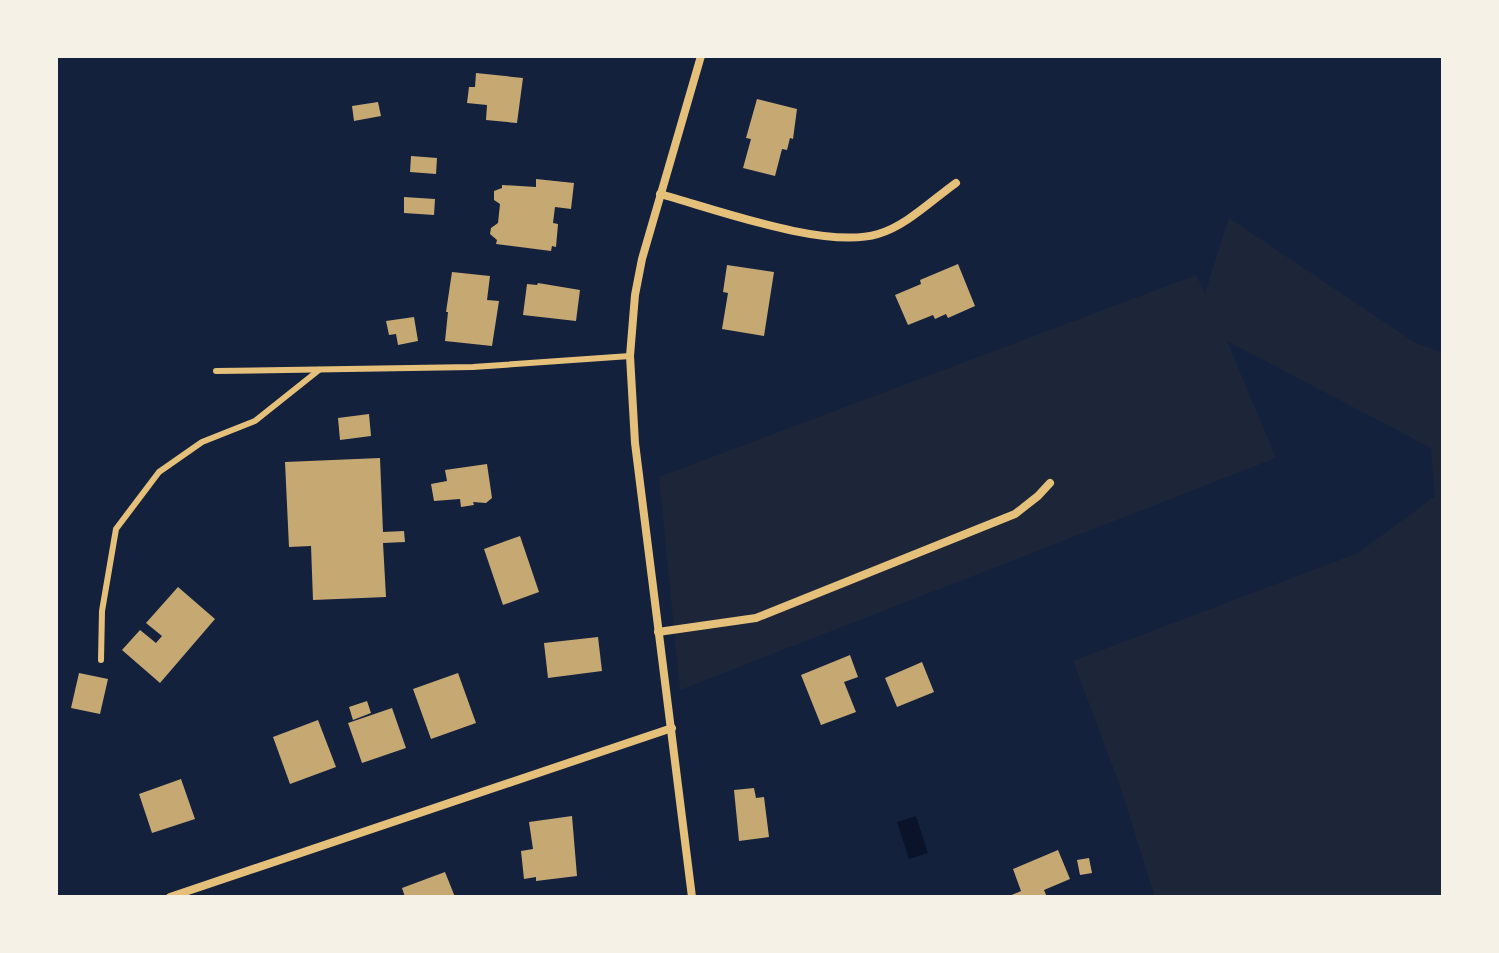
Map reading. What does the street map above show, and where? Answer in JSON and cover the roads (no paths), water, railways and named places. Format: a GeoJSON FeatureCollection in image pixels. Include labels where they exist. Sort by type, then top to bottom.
{"type":"FeatureCollection","features":[{"type":"Feature","properties":{"kind":"street"},"geometry":{"type":"LineString","coordinates":[[692,897],[635,443],[630,356],[637,283],[701,56]]}},
{"type":"Feature","properties":{"kind":"street"},"geometry":{"type":"LineString","coordinates":[[660,194],[800,232],[846,239],[879,234],[906,219],[956,183]]}},
{"type":"Feature","properties":{"kind":"street"},"geometry":{"type":"LineString","coordinates":[[658,632],[756,618],[1015,514],[1050,483]]}},
{"type":"Feature","properties":{"kind":"street"},"geometry":{"type":"LineString","coordinates":[[170,897],[672,728]]}},
{"type":"Feature","properties":{"kind":"lane"},"geometry":{"type":"LineString","coordinates":[[216,371],[473,367],[630,356]]}},
{"type":"Feature","properties":{"kind":"lane"},"geometry":{"type":"LineString","coordinates":[[101,660],[102,611],[116,529],[159,472],[202,442],[255,421],[319,370]]}}]}
